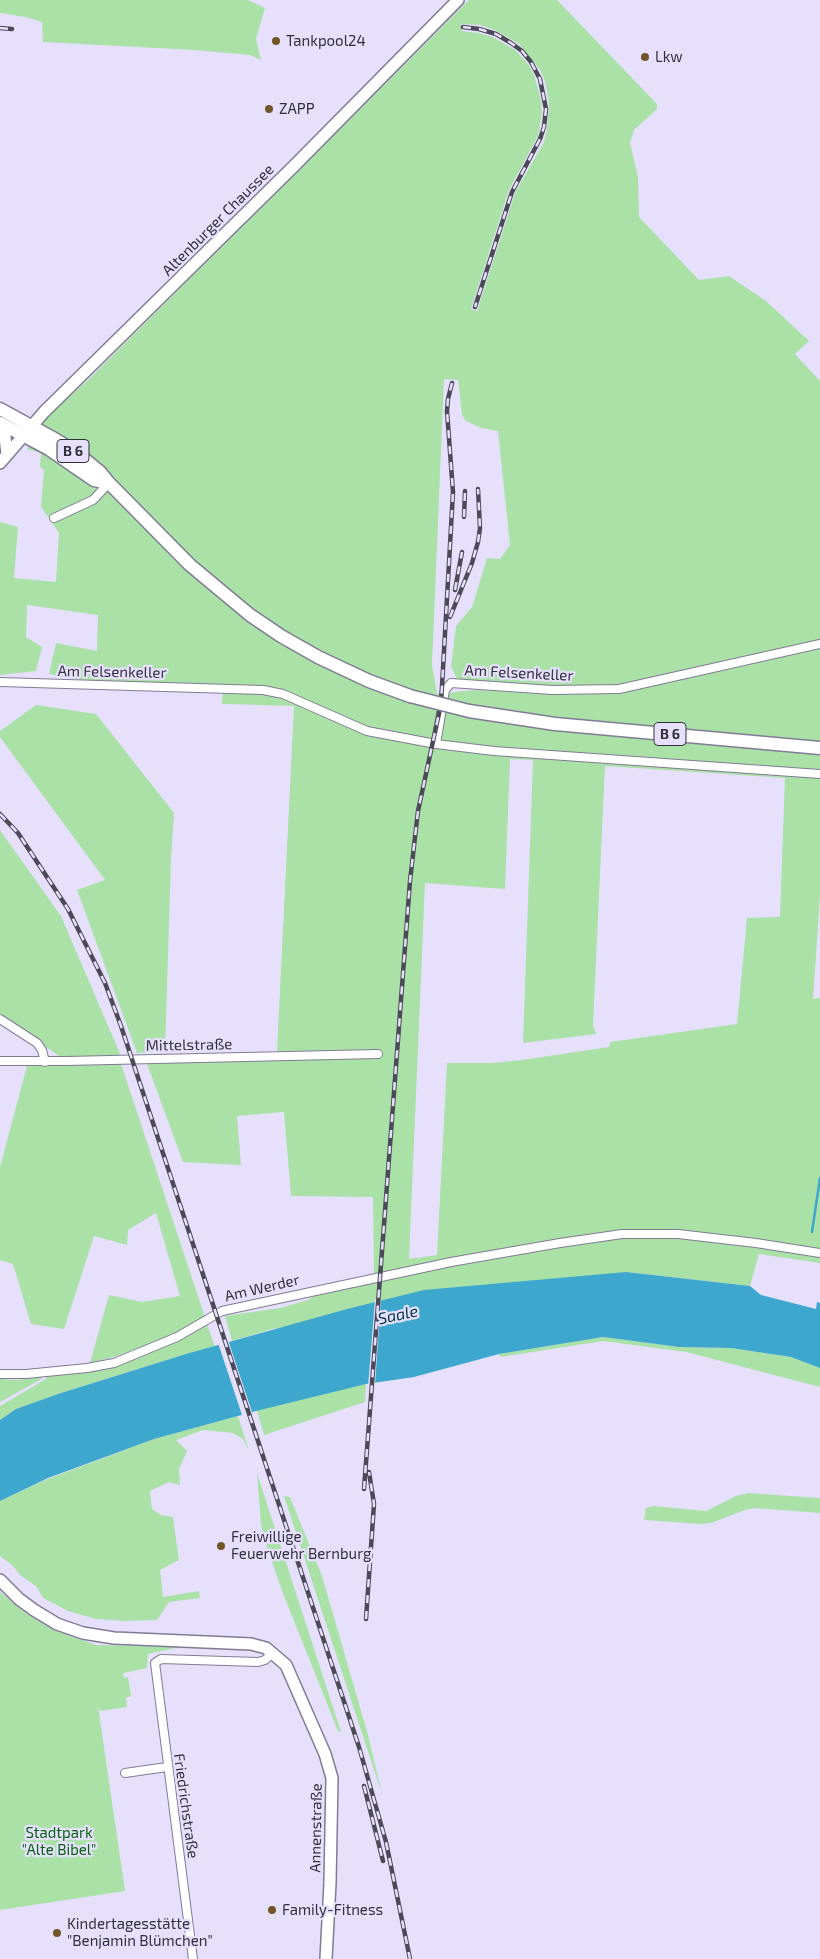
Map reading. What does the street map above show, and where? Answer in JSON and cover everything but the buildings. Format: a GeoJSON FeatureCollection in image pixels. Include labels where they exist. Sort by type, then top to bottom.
{"type":"FeatureCollection","features":[{"type":"Feature","properties":{"kind":"main road","name":"Altenburger Chaussee"},"geometry":{"type":"LineString","coordinates":[[4,458],[28,430],[458,0]]}},
{"type":"Feature","properties":{"kind":"main road","name":"B 6"},"geometry":{"type":"LineString","coordinates":[[0,409],[28,430],[76,452],[100,472],[190,565],[250,615],[281,636],[318,657],[369,681],[410,696],[469,711],[555,724],[820,748]]}},
{"type":"Feature","properties":{"kind":"main road","name":"B 6"},"geometry":{"type":"LineString","coordinates":[[0,424],[28,430]]}},
{"type":"Feature","properties":{"kind":"main road"},"geometry":{"type":"LineString","coordinates":[[0,428],[5,437],[4,458]]}},
{"type":"Feature","properties":{"kind":"main road","name":"Annenstraße"},"geometry":{"type":"LineString","coordinates":[[0,1580],[19,1600],[34,1610],[57,1624],[82,1633],[114,1638],[251,1644],[261,1646],[273,1653],[286,1665],[331,1772],[332,1798],[326,1959]]}},
{"type":"Feature","properties":{"kind":"street"},"geometry":{"type":"LineString","coordinates":[[54,518],[93,500],[110,484]]}},
{"type":"Feature","properties":{"kind":"street","name":"Am Felsenkeller"},"geometry":{"type":"LineString","coordinates":[[0,682],[263,690],[283,694],[367,731],[436,744],[446,690],[451,683],[552,690],[619,688],[820,644]]}},
{"type":"Feature","properties":{"kind":"street"},"geometry":{"type":"LineString","coordinates":[[436,744],[494,751],[820,774]]}},
{"type":"Feature","properties":{"kind":"street"},"geometry":{"type":"LineString","coordinates":[[0,1019],[37,1043],[42,1050],[46,1062]]}},
{"type":"Feature","properties":{"kind":"street","name":"Mittelstraße"},"geometry":{"type":"LineString","coordinates":[[0,1061],[46,1062],[378,1054]]}},
{"type":"Feature","properties":{"kind":"street","name":"Am Werder"},"geometry":{"type":"LineString","coordinates":[[0,1374],[26,1374],[87,1368],[114,1363],[177,1337],[222,1311],[450,1262],[508,1251],[622,1234],[678,1234],[756,1242],[820,1253]]}},
{"type":"Feature","properties":{"kind":"street","name":"Friedrichstraße"},"geometry":{"type":"LineString","coordinates":[[193,1959],[154,1666],[161,1659],[258,1662],[265,1660],[273,1653]]}},
{"type":"Feature","properties":{"kind":"street"},"geometry":{"type":"LineString","coordinates":[[125,1773],[167,1767]]}},
{"type":"Feature","properties":{"kind":"green space"},"geometry":{"type":"Polygon","coordinates":[[[0,0],[248,0],[265,8],[256,39],[261,60],[250,55],[195,50],[43,42],[42,22],[0,13],[0,0]]]}},
{"type":"Feature","properties":{"kind":"green space"},"geometry":{"type":"Polygon","coordinates":[[[469,0],[557,0],[657,104],[657,109],[634,130],[630,143],[638,177],[639,217],[699,280],[729,276],[766,301],[809,341],[795,354],[820,381],[820,642],[643,681],[615,685],[573,687],[519,686],[457,679],[451,666],[456,626],[472,607],[487,558],[500,559],[510,545],[498,431],[481,428],[466,421],[462,415],[458,380],[444,379],[432,665],[437,694],[473,690],[517,692],[608,691],[613,693],[626,692],[632,688],[820,647],[820,897],[813,999],[820,998],[820,1263],[759,1254],[750,1286],[626,1272],[272,1329],[232,1341],[225,1316],[280,1308],[308,1300],[317,1294],[374,1280],[373,1197],[291,1196],[284,1112],[237,1116],[241,1165],[183,1162],[146,1061],[375,1058],[375,1051],[277,1051],[294,706],[222,704],[223,684],[96,683],[49,674],[56,643],[97,651],[98,615],[27,605],[26,637],[42,647],[36,671],[0,675],[0,522],[18,527],[14,578],[56,582],[59,533],[41,507],[44,470],[40,467],[41,453],[27,449],[43,420],[88,380],[469,0]],[[461,24],[462,31],[493,37],[515,50],[529,65],[541,100],[542,114],[538,136],[509,190],[471,309],[477,311],[515,193],[544,142],[549,103],[545,81],[540,70],[519,44],[495,30],[480,25],[461,24]],[[510,759],[505,889],[425,883],[409,1259],[437,1255],[447,1063],[492,1063],[522,1060],[609,1047],[610,1042],[737,1024],[747,918],[780,917],[785,778],[605,766],[593,1025],[596,1034],[523,1043],[533,760],[510,759]]]}},
{"type":"Feature","properties":{"kind":"green space"},"geometry":{"type":"Polygon","coordinates":[[[36,705],[96,714],[174,813],[165,1051],[137,1053],[77,890],[105,880],[0,737],[0,731],[36,705]]]}},
{"type":"Feature","properties":{"kind":"green space"},"geometry":{"type":"Polygon","coordinates":[[[0,830],[61,916],[121,1056],[59,1056],[0,1015],[0,830]]]}},
{"type":"Feature","properties":{"kind":"green space"},"geometry":{"type":"Polygon","coordinates":[[[121,1064],[205,1317],[173,1335],[117,1356],[90,1363],[109,1295],[142,1302],[180,1296],[156,1213],[128,1230],[127,1245],[94,1236],[64,1329],[31,1324],[13,1264],[0,1260],[0,1167],[27,1066],[121,1064]]]}},
{"type":"Feature","properties":{"kind":"green space"},"geometry":{"type":"Polygon","coordinates":[[[207,1324],[215,1347],[186,1354],[58,1394],[16,1409],[0,1420],[0,1406],[48,1376],[85,1372],[147,1354],[175,1342],[207,1324]]]}},
{"type":"Feature","properties":{"kind":"green space"},"geometry":{"type":"Polygon","coordinates":[[[603,1337],[679,1347],[731,1348],[791,1357],[820,1368],[820,1387],[686,1352],[603,1341],[500,1357],[499,1354],[603,1337]]]}},
{"type":"Feature","properties":{"kind":"green space"},"geometry":{"type":"Polygon","coordinates":[[[43,1376],[40,1380],[0,1402],[0,1379],[18,1380],[43,1376]]]}},
{"type":"Feature","properties":{"kind":"green space"},"geometry":{"type":"Polygon","coordinates":[[[366,1384],[365,1402],[264,1435],[251,1391],[366,1384]]]}},
{"type":"Feature","properties":{"kind":"green space"},"geometry":{"type":"Polygon","coordinates":[[[238,1416],[249,1451],[243,1439],[233,1433],[203,1430],[176,1440],[187,1451],[179,1469],[180,1485],[169,1482],[150,1491],[152,1509],[161,1515],[173,1517],[179,1560],[160,1570],[163,1597],[199,1591],[200,1598],[169,1602],[157,1620],[125,1621],[96,1619],[68,1611],[43,1598],[37,1587],[20,1575],[13,1566],[0,1556],[0,1501],[45,1480],[154,1439],[238,1416]]]}},
{"type":"Feature","properties":{"kind":"green space"},"geometry":{"type":"Polygon","coordinates":[[[257,1473],[341,1732],[338,1731],[282,1591],[265,1541],[261,1524],[257,1473]]]}},
{"type":"Feature","properties":{"kind":"green space"},"geometry":{"type":"Polygon","coordinates":[[[748,1493],[820,1498],[820,1513],[755,1508],[711,1523],[644,1520],[646,1508],[653,1506],[706,1511],[736,1496],[748,1493]]]}},
{"type":"Feature","properties":{"kind":"green space"},"geometry":{"type":"Polygon","coordinates":[[[284,1496],[290,1497],[322,1576],[368,1735],[382,1794],[284,1496]]]}},
{"type":"Feature","properties":{"kind":"green space","name":"Stadtpark \"Alte Bibel\""},"geometry":{"type":"Polygon","coordinates":[[[0,1592],[25,1613],[54,1630],[96,1645],[180,1647],[148,1654],[147,1668],[123,1673],[124,1678],[128,1677],[131,1696],[126,1698],[127,1707],[100,1711],[98,1706],[125,1891],[0,1910],[0,1592]]]}},
{"type":"Feature","properties":{"kind":"water","name":"Saale"},"geometry":{"type":"Polygon","coordinates":[[[626,1272],[750,1286],[761,1295],[816,1309],[817,1302],[820,1303],[820,1368],[791,1357],[731,1348],[679,1347],[603,1337],[499,1354],[414,1377],[366,1384],[256,1411],[154,1439],[48,1478],[0,1501],[0,1420],[16,1409],[186,1354],[347,1309],[424,1290],[626,1272]]]}},
{"type":"Feature","properties":{"kind":"pier"},"geometry":{"type":"Polygon","coordinates":[[[381,1298],[375,1385],[368,1387],[375,1299],[381,1298]]]}},
{"type":"Feature","properties":{"kind":"pier"},"geometry":{"type":"Polygon","coordinates":[[[228,1340],[253,1415],[243,1418],[218,1343],[228,1340]]]}},
{"type":"Feature","properties":{"kind":"waterway"},"geometry":{"type":"LineString","coordinates":[[812,1232],[820,1178]]}},
{"type":"Feature","properties":{"kind":"railway"},"geometry":{"type":"LineString","coordinates":[[463,27],[496,34],[522,51],[531,62],[540,79],[546,109],[544,127],[540,139],[512,192],[475,307]]}},
{"type":"Feature","properties":{"kind":"railway"},"geometry":{"type":"LineString","coordinates":[[0,28],[12,29]]}},
{"type":"Feature","properties":{"kind":"railway"},"geometry":{"type":"LineString","coordinates":[[364,1489],[410,881],[418,811],[441,704],[453,492],[447,411],[452,383]]}},
{"type":"Feature","properties":{"kind":"railway"},"geometry":{"type":"LineString","coordinates":[[450,617],[472,563],[478,542],[480,528],[478,489]]}},
{"type":"Feature","properties":{"kind":"railway"},"geometry":{"type":"LineString","coordinates":[[464,517],[465,491]]}},
{"type":"Feature","properties":{"kind":"railway"},"geometry":{"type":"LineString","coordinates":[[455,590],[462,552]]}},
{"type":"Feature","properties":{"kind":"railway"},"geometry":{"type":"LineString","coordinates":[[0,814],[18,833],[68,909],[105,983],[121,1026],[359,1747],[386,1842],[410,1959]]}},
{"type":"Feature","properties":{"kind":"railway"},"geometry":{"type":"LineString","coordinates":[[366,1619],[374,1504],[369,1472]]}},
{"type":"Feature","properties":{"kind":"railway"},"geometry":{"type":"LineString","coordinates":[[364,1786],[383,1861]]}},
{"type":"Feature","properties":{"kind":"place","name":"Tankpool24"},"geometry":{"type":"Point","coordinates":[276,41]}},
{"type":"Feature","properties":{"kind":"place","name":"Lkw"},"geometry":{"type":"Point","coordinates":[645,57]}},
{"type":"Feature","properties":{"kind":"place","name":"ZAPP"},"geometry":{"type":"Point","coordinates":[269,109]}},
{"type":"Feature","properties":{"kind":"place","name":"Freiwillige Feuerwehr Bernburg"},"geometry":{"type":"Point","coordinates":[221,1546]}},
{"type":"Feature","properties":{"kind":"place","name":"Family-Fitness"},"geometry":{"type":"Point","coordinates":[272,1910]}},
{"type":"Feature","properties":{"kind":"place","name":"Kindertagesstätte \"Benjamin Blümchen\""},"geometry":{"type":"Point","coordinates":[57,1933]}}]}
